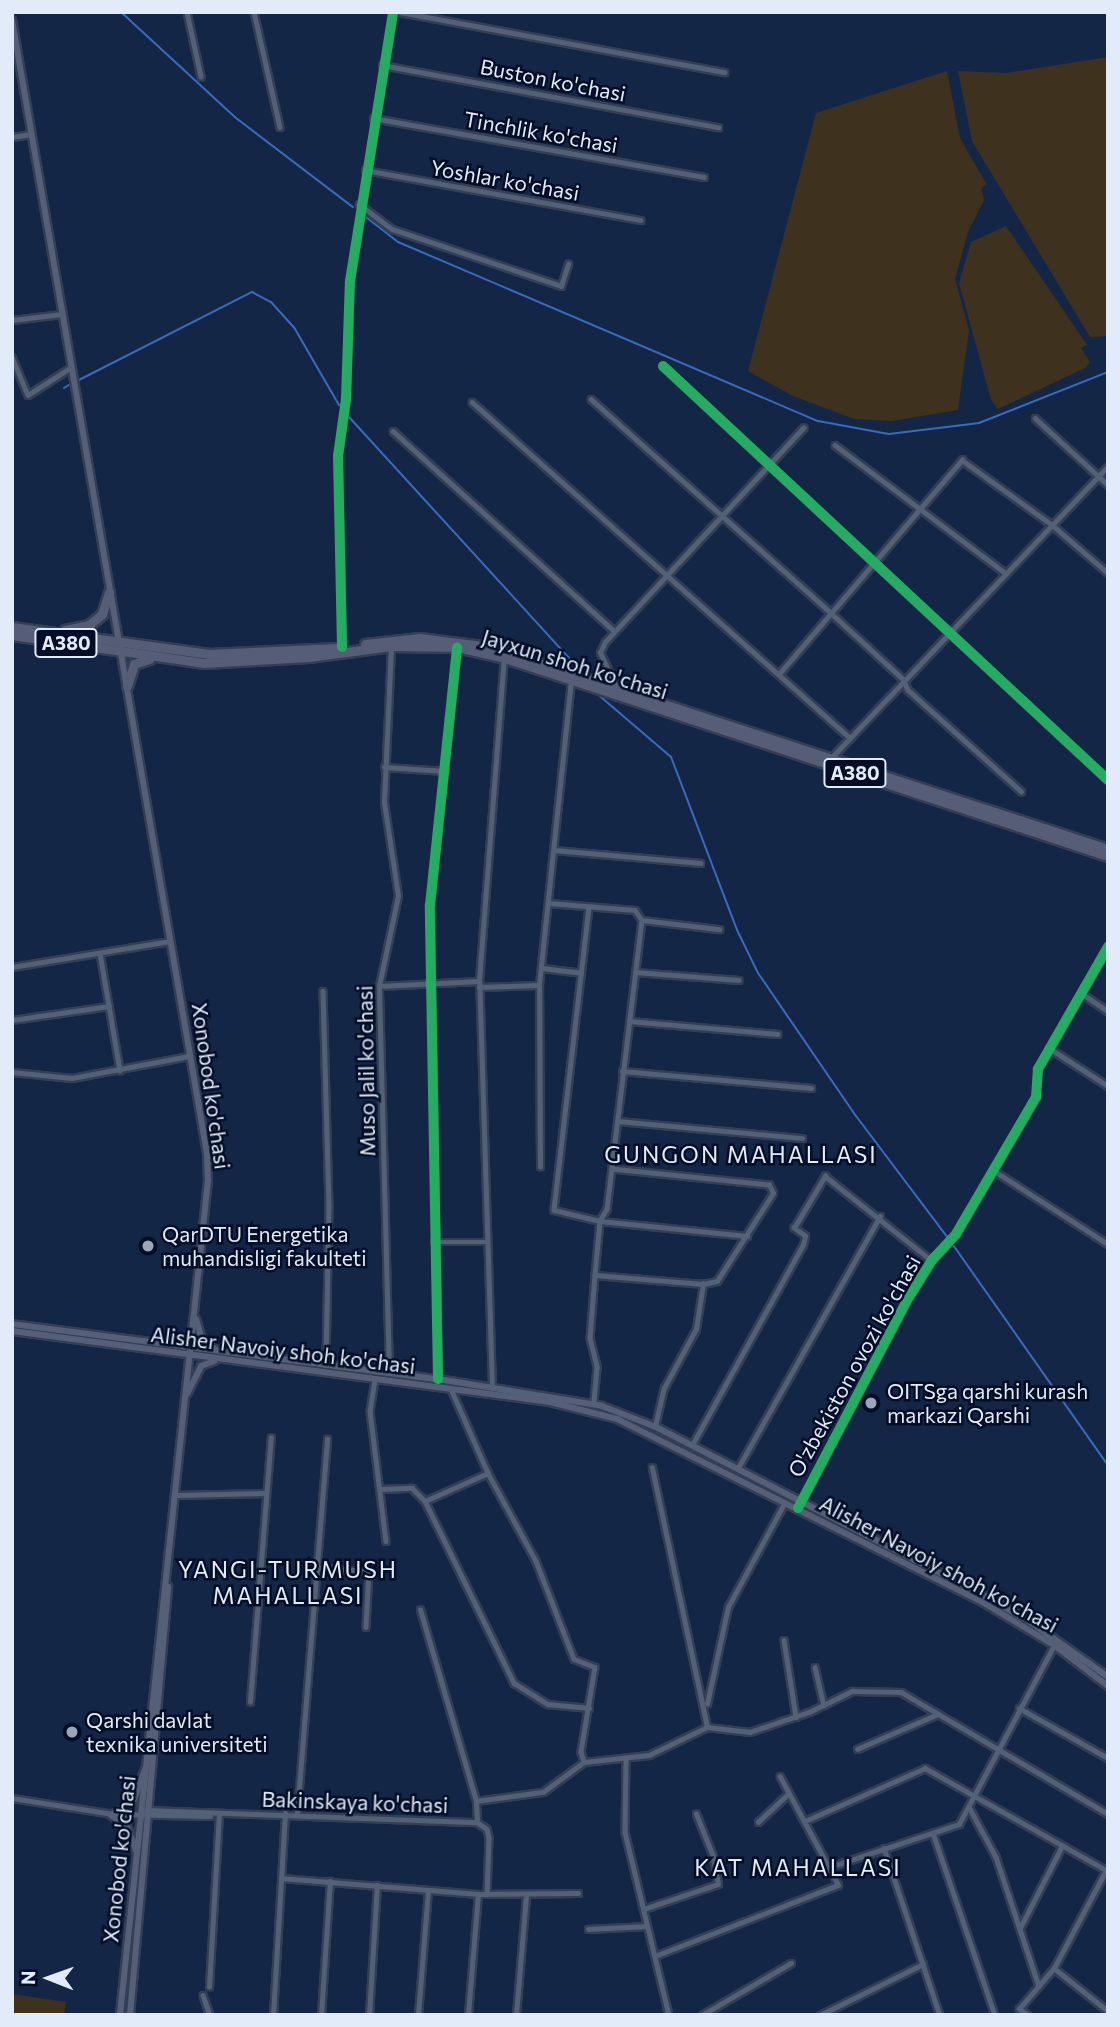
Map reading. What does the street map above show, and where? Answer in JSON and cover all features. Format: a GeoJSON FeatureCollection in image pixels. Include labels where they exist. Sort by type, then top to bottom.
{"type":"FeatureCollection","features":[{"type":"Feature","properties":{"kind":"highway"},"geometry":{"type":"LineString","coordinates":[[51,631],[89,625],[102,614],[109,593]]}},
{"type":"Feature","properties":{"kind":"highway","name":"Jayxun shoh ko'chasi"},"geometry":{"type":"LineString","coordinates":[[12,626],[51,631],[174,659],[254,662],[391,646],[457,647],[616,688],[1108,849]]}},
{"type":"Feature","properties":{"kind":"highway","name":"Jayxun shoh ko'chasi"},"geometry":{"type":"LineString","coordinates":[[12,635],[209,654],[342,647],[420,638],[461,640],[571,677],[602,691],[1108,856]]}},
{"type":"Feature","properties":{"kind":"highway"},"geometry":{"type":"LineString","coordinates":[[127,687],[134,664],[141,660],[174,659]]}},
{"type":"Feature","properties":{"kind":"main road","name":"Xonobod ko'chasi"},"geometry":{"type":"LineString","coordinates":[[12,20],[191,1056],[208,1180],[146,1767],[145,1814],[137,1854],[120,2015]]}},
{"type":"Feature","properties":{"kind":"main road"},"geometry":{"type":"LineString","coordinates":[[194,1310],[202,1340],[219,1352]]}},
{"type":"Feature","properties":{"kind":"main road","name":"Alisher Navoiy shoh ko'chasi"},"geometry":{"type":"LineString","coordinates":[[12,1324],[189,1356],[550,1402],[617,1419],[787,1498]]}},
{"type":"Feature","properties":{"kind":"main road","name":"Alisher Navoiy shoh ko'chasi"},"geometry":{"type":"LineString","coordinates":[[12,1331],[190,1348],[425,1377],[594,1404],[655,1426],[738,1468],[787,1498],[984,1603],[1054,1645],[1108,1686]]}},
{"type":"Feature","properties":{"kind":"main road"},"geometry":{"type":"LineString","coordinates":[[185,1399],[201,1366],[218,1360]]}},
{"type":"Feature","properties":{"kind":"main road"},"geometry":{"type":"LineString","coordinates":[[424,1386],[425,1377]]}},
{"type":"Feature","properties":{"kind":"main road","name":"Alisher Navoiy shoh ko'chasi"},"geometry":{"type":"LineString","coordinates":[[800,1505],[1012,1611],[1108,1677]]}},
{"type":"Feature","properties":{"kind":"main road","name":"Xonobod ko'chasi"},"geometry":{"type":"LineString","coordinates":[[130,2015],[145,1814],[167,1581]]}},
{"type":"Feature","properties":{"kind":"main road"},"geometry":{"type":"LineString","coordinates":[[137,1854],[127,1827],[111,1814],[132,1805],[146,1767]]}},
{"type":"Feature","properties":{"kind":"street"},"geometry":{"type":"LineString","coordinates":[[187,12],[201,76]]}},
{"type":"Feature","properties":{"kind":"street"},"geometry":{"type":"LineString","coordinates":[[254,12],[280,127]]}},
{"type":"Feature","properties":{"kind":"street"},"geometry":{"type":"LineString","coordinates":[[342,647],[338,456],[359,204],[393,12]]}},
{"type":"Feature","properties":{"kind":"street"},"geometry":{"type":"LineString","coordinates":[[400,12],[724,72]]}},
{"type":"Feature","properties":{"kind":"street","name":"Buston ko'chasi"},"geometry":{"type":"LineString","coordinates":[[382,65],[718,127]]}},
{"type":"Feature","properties":{"kind":"street","name":"Tinchlik ko'chasi"},"geometry":{"type":"LineString","coordinates":[[373,118],[704,177]]}},
{"type":"Feature","properties":{"kind":"street"},"geometry":{"type":"LineString","coordinates":[[12,136],[32,134]]}},
{"type":"Feature","properties":{"kind":"street","name":"Yoshlar ko'chasi"},"geometry":{"type":"LineString","coordinates":[[365,170],[640,220]]}},
{"type":"Feature","properties":{"kind":"street"},"geometry":{"type":"LineString","coordinates":[[359,204],[392,229],[561,286],[568,264]]}},
{"type":"Feature","properties":{"kind":"street"},"geometry":{"type":"LineString","coordinates":[[12,320],[62,314]]}},
{"type":"Feature","properties":{"kind":"street"},"geometry":{"type":"LineString","coordinates":[[12,358],[28,395],[70,368]]}},
{"type":"Feature","properties":{"kind":"street"},"geometry":{"type":"LineString","coordinates":[[663,366],[1108,780]]}},
{"type":"Feature","properties":{"kind":"street"},"geometry":{"type":"LineString","coordinates":[[590,399],[831,613],[903,680],[908,690],[1021,791]]}},
{"type":"Feature","properties":{"kind":"street"},"geometry":{"type":"LineString","coordinates":[[472,402],[850,738]]}},
{"type":"Feature","properties":{"kind":"street"},"geometry":{"type":"LineString","coordinates":[[1035,418],[1108,485]]}},
{"type":"Feature","properties":{"kind":"street"},"geometry":{"type":"LineString","coordinates":[[616,688],[600,653],[613,630],[803,428]]}},
{"type":"Feature","properties":{"kind":"street"},"geometry":{"type":"LineString","coordinates":[[393,431],[613,630]]}},
{"type":"Feature","properties":{"kind":"street"},"geometry":{"type":"LineString","coordinates":[[835,445],[919,511],[1004,572]]}},
{"type":"Feature","properties":{"kind":"street"},"geometry":{"type":"LineString","coordinates":[[779,674],[962,460],[1051,524],[1108,573]]}},
{"type":"Feature","properties":{"kind":"street"},"geometry":{"type":"LineString","coordinates":[[831,758],[1004,572],[1108,466]]}},
{"type":"Feature","properties":{"kind":"street","name":"Muso Jalil ko'chasi"},"geometry":{"type":"LineString","coordinates":[[389,1373],[379,986],[398,896],[385,819],[384,767],[391,646]]}},
{"type":"Feature","properties":{"kind":"street"},"geometry":{"type":"LineString","coordinates":[[438,1379],[429,985],[430,905],[457,647]]}},
{"type":"Feature","properties":{"kind":"street"},"geometry":{"type":"LineString","coordinates":[[492,1387],[479,984],[505,658]]}},
{"type":"Feature","properties":{"kind":"street"},"geometry":{"type":"LineString","coordinates":[[540,1167],[539,985],[571,677]]}},
{"type":"Feature","properties":{"kind":"street"},"geometry":{"type":"LineString","coordinates":[[384,767],[445,771]]}},
{"type":"Feature","properties":{"kind":"street"},"geometry":{"type":"LineString","coordinates":[[554,850],[700,863]]}},
{"type":"Feature","properties":{"kind":"street"},"geometry":{"type":"LineString","coordinates":[[548,903],[635,910],[642,920],[607,1209],[600,1221],[590,1338],[597,1367],[594,1404]]}},
{"type":"Feature","properties":{"kind":"street"},"geometry":{"type":"LineString","coordinates":[[589,907],[554,1210],[600,1221],[747,1236]]}},
{"type":"Feature","properties":{"kind":"street"},"geometry":{"type":"LineString","coordinates":[[642,920],[719,929]]}},
{"type":"Feature","properties":{"kind":"street"},"geometry":{"type":"LineString","coordinates":[[12,967],[170,941]]}},
{"type":"Feature","properties":{"kind":"street","name":"O'zbekiston ovozi ko'chasi"},"geometry":{"type":"LineString","coordinates":[[800,1505],[932,1260],[956,1234],[1036,1097],[1038,1069],[1108,947]]}},
{"type":"Feature","properties":{"kind":"street"},"geometry":{"type":"LineString","coordinates":[[100,953],[121,1070]]}},
{"type":"Feature","properties":{"kind":"street"},"geometry":{"type":"LineString","coordinates":[[542,968],[581,973]]}},
{"type":"Feature","properties":{"kind":"street"},"geometry":{"type":"LineString","coordinates":[[635,972],[739,980]]}},
{"type":"Feature","properties":{"kind":"street"},"geometry":{"type":"LineString","coordinates":[[379,986],[539,985]]}},
{"type":"Feature","properties":{"kind":"street"},"geometry":{"type":"LineString","coordinates":[[323,991],[329,1232],[326,1365]]}},
{"type":"Feature","properties":{"kind":"street"},"geometry":{"type":"LineString","coordinates":[[1081,993],[1108,1011]]}},
{"type":"Feature","properties":{"kind":"street"},"geometry":{"type":"LineString","coordinates":[[12,1020],[109,1006]]}},
{"type":"Feature","properties":{"kind":"street"},"geometry":{"type":"LineString","coordinates":[[629,1021],[777,1034]]}},
{"type":"Feature","properties":{"kind":"street"},"geometry":{"type":"LineString","coordinates":[[1049,1048],[1108,1086]]}},
{"type":"Feature","properties":{"kind":"street"},"geometry":{"type":"LineString","coordinates":[[12,1072],[72,1078],[191,1056]]}},
{"type":"Feature","properties":{"kind":"street"},"geometry":{"type":"LineString","coordinates":[[622,1071],[811,1088]]}},
{"type":"Feature","properties":{"kind":"street"},"geometry":{"type":"LineString","coordinates":[[618,1121],[802,1138]]}},
{"type":"Feature","properties":{"kind":"street"},"geometry":{"type":"LineString","coordinates":[[595,1275],[703,1284],[725,1274],[773,1193],[769,1185],[612,1169]]}},
{"type":"Feature","properties":{"kind":"street"},"geometry":{"type":"LineString","coordinates":[[993,1170],[1108,1244]]}},
{"type":"Feature","properties":{"kind":"street"},"geometry":{"type":"LineString","coordinates":[[692,1445],[803,1245],[805,1236],[794,1228],[825,1176],[880,1216],[932,1260]]}},
{"type":"Feature","properties":{"kind":"street"},"geometry":{"type":"LineString","coordinates":[[738,1468],[880,1216]]}},
{"type":"Feature","properties":{"kind":"street"},"geometry":{"type":"LineString","coordinates":[[434,1242],[487,1242]]}},
{"type":"Feature","properties":{"kind":"street"},"geometry":{"type":"LineString","coordinates":[[655,1426],[664,1388],[696,1329],[703,1284]]}},
{"type":"Feature","properties":{"kind":"street"},"geometry":{"type":"LineString","coordinates":[[375,1380],[370,1411],[386,1541]]}},
{"type":"Feature","properties":{"kind":"street"},"geometry":{"type":"LineString","coordinates":[[451,1390],[488,1473],[536,1561],[574,1660],[595,1667],[581,1752],[583,1762]]}},
{"type":"Feature","properties":{"kind":"street"},"geometry":{"type":"LineString","coordinates":[[250,1702],[271,1438]]}},
{"type":"Feature","properties":{"kind":"street"},"geometry":{"type":"LineString","coordinates":[[297,1813],[327,1439]]}},
{"type":"Feature","properties":{"kind":"street"},"geometry":{"type":"LineString","coordinates":[[652,1468],[706,1707],[707,1727]]}},
{"type":"Feature","properties":{"kind":"street"},"geometry":{"type":"LineString","coordinates":[[425,1500],[488,1473]]}},
{"type":"Feature","properties":{"kind":"street"},"geometry":{"type":"LineString","coordinates":[[380,1489],[412,1488],[425,1500],[514,1684],[548,1704],[589,1708]]}},
{"type":"Feature","properties":{"kind":"street"},"geometry":{"type":"LineString","coordinates":[[176,1495],[266,1493]]}},
{"type":"Feature","properties":{"kind":"street"},"geometry":{"type":"LineString","coordinates":[[706,1707],[728,1607],[787,1498]]}},
{"type":"Feature","properties":{"kind":"street"},"geometry":{"type":"LineString","coordinates":[[318,1567],[369,1572],[366,1627]]}},
{"type":"Feature","properties":{"kind":"street","name":"Bakinskaya ko'chasi"},"geometry":{"type":"LineString","coordinates":[[12,1798],[111,1814],[219,1816],[297,1813],[477,1822],[476,1801],[421,1610]]}},
{"type":"Feature","properties":{"kind":"street"},"geometry":{"type":"LineString","coordinates":[[784,1640],[796,1717]]}},
{"type":"Feature","properties":{"kind":"street"},"geometry":{"type":"LineString","coordinates":[[830,1867],[960,1824],[1054,1645]]}},
{"type":"Feature","properties":{"kind":"street"},"geometry":{"type":"LineString","coordinates":[[815,1667],[824,1705]]}},
{"type":"Feature","properties":{"kind":"street"},"geometry":{"type":"LineString","coordinates":[[476,1801],[543,1792],[583,1762],[649,1755],[707,1727],[750,1732],[796,1717],[852,1690],[901,1692],[998,1752],[1108,1814]]}},
{"type":"Feature","properties":{"kind":"street"},"geometry":{"type":"LineString","coordinates":[[1019,1708],[1108,1758]]}},
{"type":"Feature","properties":{"kind":"street"},"geometry":{"type":"LineString","coordinates":[[857,1749],[938,1714]]}},
{"type":"Feature","properties":{"kind":"street"},"geometry":{"type":"LineString","coordinates":[[626,1758],[625,1832],[669,2015]]}},
{"type":"Feature","properties":{"kind":"street"},"geometry":{"type":"LineString","coordinates":[[805,1821],[921,1769],[1107,1871],[1054,1968],[1019,2009],[1027,2015]]}},
{"type":"Feature","properties":{"kind":"street"},"geometry":{"type":"LineString","coordinates":[[655,1956],[838,1885],[780,1777]]}},
{"type":"Feature","properties":{"kind":"street"},"geometry":{"type":"LineString","coordinates":[[758,1822],[788,1794]]}},
{"type":"Feature","properties":{"kind":"street"},"geometry":{"type":"LineString","coordinates":[[970,1807],[996,1857],[1039,1986]]}},
{"type":"Feature","properties":{"kind":"street"},"geometry":{"type":"LineString","coordinates":[[273,2015],[285,1813]]}},
{"type":"Feature","properties":{"kind":"street"},"geometry":{"type":"LineString","coordinates":[[644,1909],[718,1884],[712,1854],[696,1814]]}},
{"type":"Feature","properties":{"kind":"street"},"geometry":{"type":"LineString","coordinates":[[209,1987],[219,1816]]}},
{"type":"Feature","properties":{"kind":"street"},"geometry":{"type":"LineString","coordinates":[[477,1822],[487,1829],[489,1838],[487,1895]]}},
{"type":"Feature","properties":{"kind":"street"},"geometry":{"type":"LineString","coordinates":[[933,1833],[995,2012]]}},
{"type":"Feature","properties":{"kind":"street"},"geometry":{"type":"LineString","coordinates":[[1020,1928],[1062,1846]]}},
{"type":"Feature","properties":{"kind":"street"},"geometry":{"type":"LineString","coordinates":[[884,1849],[940,2015]]}},
{"type":"Feature","properties":{"kind":"street"},"geometry":{"type":"LineString","coordinates":[[281,1878],[487,1895],[578,1893]]}},
{"type":"Feature","properties":{"kind":"street"},"geometry":{"type":"LineString","coordinates":[[321,2015],[330,1881]]}},
{"type":"Feature","properties":{"kind":"street"},"geometry":{"type":"LineString","coordinates":[[369,2015],[377,1885]]}},
{"type":"Feature","properties":{"kind":"street"},"geometry":{"type":"LineString","coordinates":[[418,2015],[428,1890]]}},
{"type":"Feature","properties":{"kind":"street"},"geometry":{"type":"LineString","coordinates":[[467,2015],[478,1894]]}},
{"type":"Feature","properties":{"kind":"street"},"geometry":{"type":"LineString","coordinates":[[516,2015],[526,1895]]}},
{"type":"Feature","properties":{"kind":"street"},"geometry":{"type":"LineString","coordinates":[[588,1929],[647,1926]]}},
{"type":"Feature","properties":{"kind":"street"},"geometry":{"type":"LineString","coordinates":[[702,2015],[790,1964]]}},
{"type":"Feature","properties":{"kind":"street"},"geometry":{"type":"LineString","coordinates":[[823,2014],[923,1965]]}},
{"type":"Feature","properties":{"kind":"street"},"geometry":{"type":"LineString","coordinates":[[1054,1968],[1108,2011]]}},
{"type":"Feature","properties":{"kind":"street"},"geometry":{"type":"LineString","coordinates":[[203,1995],[211,2015]]}},
{"type":"Feature","properties":{"kind":"shaded area"},"geometry":{"type":"Polygon","coordinates":[[[1108,57],[1108,336],[1090,337],[972,141],[958,71],[1006,73],[1108,57]]]}},
{"type":"Feature","properties":{"kind":"shaded area"},"geometry":{"type":"Polygon","coordinates":[[[947,71],[960,138],[987,185],[981,187],[984,200],[968,232],[955,279],[969,330],[958,410],[892,421],[854,419],[793,396],[748,371],[816,113],[947,71]]]}},
{"type":"Feature","properties":{"kind":"shaded area"},"geometry":{"type":"Polygon","coordinates":[[[1006,226],[1087,345],[1081,348],[1090,362],[1085,368],[998,409],[991,400],[959,283],[971,242],[1006,226]]]}},
{"type":"Feature","properties":{"kind":"shaded area"},"geometry":{"type":"Polygon","coordinates":[[[12,1994],[66,2002],[64,2015],[12,2015],[12,1994]]]}},
{"type":"Feature","properties":{"kind":"waterway"},"geometry":{"type":"LineString","coordinates":[[121,12],[236,118],[353,207]]}},
{"type":"Feature","properties":{"kind":"waterway"},"geometry":{"type":"LineString","coordinates":[[362,214],[398,242],[818,421],[889,434],[979,423],[1108,372]]}},
{"type":"Feature","properties":{"kind":"waterway"},"geometry":{"type":"LineString","coordinates":[[77,381],[252,292],[271,302],[295,329],[339,405]]}},
{"type":"Feature","properties":{"kind":"waterway"},"geometry":{"type":"LineString","coordinates":[[64,388],[72,383]]}},
{"type":"Feature","properties":{"kind":"waterway"},"geometry":{"type":"LineString","coordinates":[[349,417],[583,673]]}},
{"type":"Feature","properties":{"kind":"waterway"},"geometry":{"type":"LineString","coordinates":[[595,692],[671,757],[737,930],[758,973],[856,1116],[948,1238]]}},
{"type":"Feature","properties":{"kind":"waterway"},"geometry":{"type":"LineString","coordinates":[[951,1242],[1108,1465]]}},
{"type":"Feature","properties":{"kind":"cycle path"},"geometry":{"type":"LineString","coordinates":[[342,647],[338,456],[346,399],[350,281],[393,12]]}},
{"type":"Feature","properties":{"kind":"cycle path"},"geometry":{"type":"LineString","coordinates":[[663,366],[1108,780]]}},
{"type":"Feature","properties":{"kind":"cycle path"},"geometry":{"type":"LineString","coordinates":[[438,1379],[430,905],[457,647]]}},
{"type":"Feature","properties":{"kind":"cycle path"},"geometry":{"type":"LineString","coordinates":[[798,1508],[909,1297],[932,1260],[956,1234],[1036,1097],[1038,1069],[1108,947]]}},
{"type":"Feature","properties":{"kind":"place","name":"QarDTU Energetika muhandisligi fakulteti"},"geometry":{"type":"Point","coordinates":[148,1246]}},
{"type":"Feature","properties":{"kind":"place","name":"OITSga qarshi kurash markazi Qarshi"},"geometry":{"type":"Point","coordinates":[871,1403]}},
{"type":"Feature","properties":{"kind":"place","name":"Qarshi davlat texnika universiteti"},"geometry":{"type":"Point","coordinates":[72,1732]}},
{"type":"Feature","properties":{"kind":"district","name":"GUNGON MAHALLASI"},"geometry":{"type":"Point","coordinates":[741,1154]}},
{"type":"Feature","properties":{"kind":"district","name":"YANGI-TURMUSH MAHALLASI"},"geometry":{"type":"Point","coordinates":[288,1582]}},
{"type":"Feature","properties":{"kind":"district","name":"KAT MAHALLASI"},"geometry":{"type":"Point","coordinates":[798,1867]}}]}
